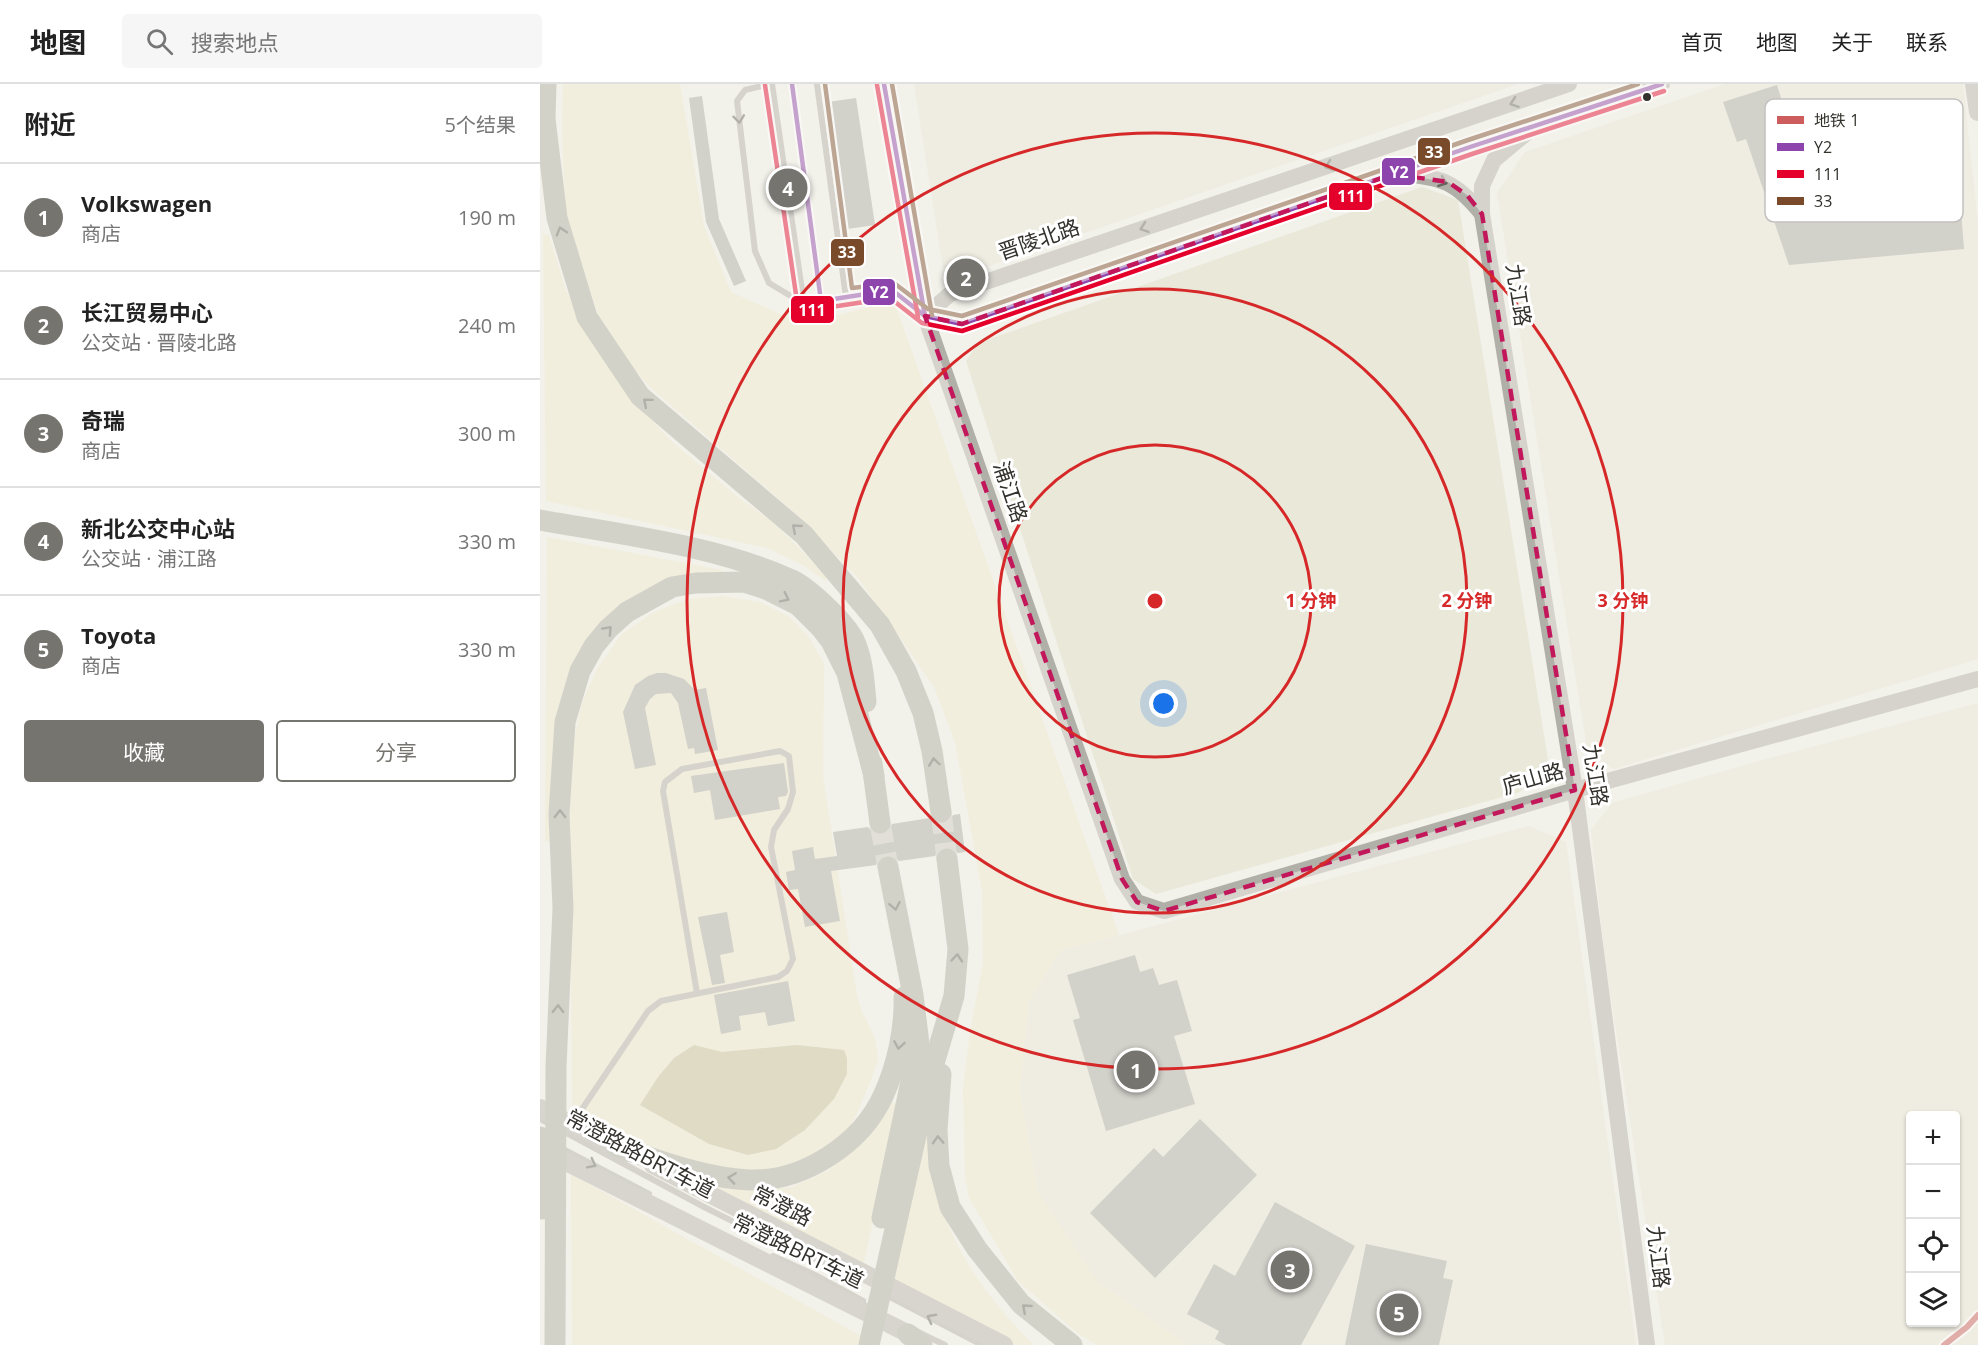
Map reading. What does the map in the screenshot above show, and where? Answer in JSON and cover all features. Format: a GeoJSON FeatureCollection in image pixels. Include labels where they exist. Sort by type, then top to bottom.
{"type":"FeatureCollection","features":[{"type":"Feature","properties":{"kind":"highway"},"geometry":{"type":"LineString","coordinates":[[546,84],[545,119],[556,218],[587,317],[640,396],[804,535],[880,625],[906,671],[923,713],[932,751],[941,813]]}},
{"type":"Feature","properties":{"kind":"highway"},"geometry":{"type":"LineString","coordinates":[[540,508],[733,546],[771,557],[796,569],[822,585],[848,610],[899,672],[923,713]]}},
{"type":"Feature","properties":{"kind":"highway"},"geometry":{"type":"LineString","coordinates":[[540,520],[656,540],[732,558],[795,581],[838,616],[854,639],[862,662],[880,823]]}},
{"type":"Feature","properties":{"kind":"highway"},"geometry":{"type":"LineString","coordinates":[[547,1345],[549,1216],[563,908],[559,814],[565,722],[580,671],[594,646],[627,612],[672,587],[696,583],[744,582],[766,589],[798,605],[821,627],[831,641],[847,673],[874,776]]}},
{"type":"Feature","properties":{"kind":"highway"},"geometry":{"type":"LineString","coordinates":[[948,859],[958,949],[954,996],[939,1086],[937,1130],[939,1166],[950,1207],[977,1249],[1021,1304],[1072,1345]]}},
{"type":"Feature","properties":{"kind":"highway"},"geometry":{"type":"LineString","coordinates":[[869,1345],[919,1044],[913,995],[888,867]]}},
{"type":"Feature","properties":{"kind":"highway"},"geometry":{"type":"LineString","coordinates":[[616,1147],[687,1169],[751,1180],[794,1173],[819,1163],[860,1131],[884,1095],[898,1054],[904,1007],[903,945]]}},
{"type":"Feature","properties":{"kind":"highway"},"geometry":{"type":"LineString","coordinates":[[855,1345],[890,1214],[954,996]]}},
{"type":"Feature","properties":{"kind":"highway"},"geometry":{"type":"LineString","coordinates":[[540,1138],[549,1216],[555,1345]]}},
{"type":"Feature","properties":{"kind":"main road"},"geometry":{"type":"LineString","coordinates":[[1974,84],[1978,112]]}},
{"type":"Feature","properties":{"kind":"main road","name":"常澄路"},"geometry":{"type":"LineString","coordinates":[[540,1108],[1004,1345]]}},
{"type":"Feature","properties":{"kind":"main road"},"geometry":{"type":"LineString","coordinates":[[540,1149],[915,1340],[931,1345]]}},
{"type":"Feature","properties":{"kind":"street","name":"浦江路"},"geometry":{"type":"LineString","coordinates":[[884,84],[925,316],[1122,879],[1137,902]]}},
{"type":"Feature","properties":{"kind":"street","name":"晋陵北路"},"geometry":{"type":"LineString","coordinates":[[925,316],[950,294],[1569,84]]}},
{"type":"Feature","properties":{"kind":"street"},"geometry":{"type":"LineString","coordinates":[[925,316],[962,324],[1393,174],[1662,84]]}},
{"type":"Feature","properties":{"kind":"street","name":"九江路"},"geometry":{"type":"LineString","coordinates":[[1535,126],[1494,160],[1482,186],[1482,214],[1575,790],[1647,1345]]}},
{"type":"Feature","properties":{"kind":"street"},"geometry":{"type":"LineString","coordinates":[[1393,174],[1421,176],[1448,182],[1467,195],[1482,214]]}},
{"type":"Feature","properties":{"kind":"street","name":"庐山路"},"geometry":{"type":"LineString","coordinates":[[1137,902],[1164,911],[1575,790],[1978,679]]}},
{"type":"Feature","properties":{"kind":"lane"},"geometry":{"type":"LineString","coordinates":[[804,304],[771,84],[745,90],[737,101],[755,251],[769,283],[804,304],[892,290],[925,316]]}},
{"type":"Feature","properties":{"kind":"lane"},"geometry":{"type":"LineString","coordinates":[[792,84],[821,301]]}},
{"type":"Feature","properties":{"kind":"lane"},"geometry":{"type":"LineString","coordinates":[[818,84],[846,297]]}},
{"type":"Feature","properties":{"kind":"lane"},"geometry":{"type":"LineString","coordinates":[[572,1124],[648,1011],[661,1001],[778,977],[787,971],[793,959],[771,847],[774,830],[788,810],[793,792],[789,756],[780,751],[682,769],[665,782],[663,791],[698,993]]}},
{"type":"Feature","properties":{"kind":"lane","name":"常澄路路BRT车道"},"geometry":{"type":"LineString","coordinates":[[540,1119],[713,1212],[782,1246],[839,1270]]}},
{"type":"Feature","properties":{"kind":"lane"},"geometry":{"type":"LineString","coordinates":[[540,1138],[658,1198]]}},
{"type":"Feature","properties":{"kind":"lane","name":"常澄路BRT车道"},"geometry":{"type":"LineString","coordinates":[[719,1230],[815,1275],[865,1302]]}},
{"type":"Feature","properties":{"kind":"lane"},"geometry":{"type":"LineString","coordinates":[[879,1291],[982,1345]]}},
{"type":"Feature","properties":{"kind":"lane","name":"常澄路BRT车道"},"geometry":{"type":"LineString","coordinates":[[875,1308],[945,1345]]}},
{"type":"Feature","properties":{"kind":"highlighted area"},"geometry":{"type":"Polygon","coordinates":[[[1393,174],[1448,182],[1467,195],[1482,214],[1575,790],[1164,911],[1137,902],[1122,879],[925,316],[962,324],[1393,174]]]}},
{"type":"Feature","properties":{"kind":"shaded area"},"geometry":{"type":"Polygon","coordinates":[[[563,84],[680,84],[704,226],[731,292],[802,324],[894,301],[1119,935],[1060,951],[1029,1002],[1020,1092],[1038,1192],[1098,1282],[1188,1345],[1097,1345],[1076,1332],[1018,1281],[969,1198],[965,1176],[963,1088],[970,1032],[983,963],[982,891],[955,742],[934,687],[859,579],[803,520],[650,387],[634,369],[597,312],[565,212],[563,84]]]}},
{"type":"Feature","properties":{"kind":"shaded area"},"geometry":{"type":"Polygon","coordinates":[[[914,84],[1518,84],[980,269],[943,268],[914,84]]]}},
{"type":"Feature","properties":{"kind":"shaded area"},"geometry":{"type":"Polygon","coordinates":[[[1725,84],[1963,84],[1978,223],[1978,659],[1614,769],[1588,754],[1497,193],[1525,152],[1725,84]]]}},
{"type":"Feature","properties":{"kind":"shaded area"},"geometry":{"type":"Polygon","coordinates":[[[1422,187],[1458,200],[1548,760],[1520,792],[1156,894],[1133,879],[966,361],[978,343],[1422,187]]]}},
{"type":"Feature","properties":{"kind":"shaded area"},"geometry":{"type":"Polygon","coordinates":[[[543,234],[549,235],[565,288],[588,335],[625,391],[671,441],[739,498],[773,522],[827,576],[826,581],[803,565],[767,548],[546,501],[543,234]]]}},
{"type":"Feature","properties":{"kind":"shaded area"},"geometry":{"type":"Polygon","coordinates":[[[547,537],[722,570],[722,576],[680,579],[589,642],[550,841],[545,841],[547,537]]]}},
{"type":"Feature","properties":{"kind":"shaded area"},"geometry":{"type":"Polygon","coordinates":[[[723,596],[760,602],[790,617],[810,639],[824,664],[823,776],[857,996],[875,1038],[878,1060],[848,1130],[819,1155],[790,1170],[727,1170],[651,1151],[572,1116],[570,811],[573,744],[582,703],[597,669],[622,634],[654,612],[688,599],[723,596]]]}},
{"type":"Feature","properties":{"kind":"shaded area"},"geometry":{"type":"Polygon","coordinates":[[[1978,703],[1978,1345],[1665,1345],[1605,960],[1591,830],[1612,803],[1978,703]]]}},
{"type":"Feature","properties":{"kind":"shaded area"},"geometry":{"type":"Polygon","coordinates":[[[1529,826],[1566,842],[1636,1345],[1188,1345],[1098,1282],[1038,1192],[1020,1092],[1029,1002],[1060,951],[1529,826]]]}},
{"type":"Feature","properties":{"kind":"shaded area"},"geometry":{"type":"Polygon","coordinates":[[[694,1045],[722,1052],[797,1045],[844,1050],[847,1058],[847,1074],[834,1099],[805,1130],[776,1149],[748,1155],[709,1144],[640,1105],[658,1077],[674,1058],[694,1045]]]}},
{"type":"Feature","properties":{"kind":"shaded area"},"geometry":{"type":"Polygon","coordinates":[[[890,1101],[899,1104],[863,1267],[710,1189],[712,1184],[749,1191],[792,1187],[828,1171],[857,1147],[890,1101]]]}},
{"type":"Feature","properties":{"kind":"shaded area"},"geometry":{"type":"Polygon","coordinates":[[[926,1138],[933,1139],[935,1181],[949,1227],[960,1249],[986,1291],[1034,1345],[1014,1345],[892,1281],[926,1138]]]}},
{"type":"Feature","properties":{"kind":"shaded area"},"geometry":{"type":"Polygon","coordinates":[[[571,1174],[877,1345],[572,1345],[571,1174]]]}},
{"type":"Feature","properties":{"kind":"building"},"geometry":{"type":"Polygon","coordinates":[[[1777,85],[1781,99],[1765,99],[1765,195],[1746,139],[1737,142],[1723,102],[1777,85]]]}},
{"type":"Feature","properties":{"kind":"building"},"geometry":{"type":"Polygon","coordinates":[[[702,96],[719,219],[746,281],[734,286],[706,222],[689,98],[702,96]]]}},
{"type":"Feature","properties":{"kind":"building"},"geometry":{"type":"Polygon","coordinates":[[[856,98],[875,225],[847,229],[828,102],[856,98]]]}},
{"type":"Feature","properties":{"kind":"building"},"geometry":{"type":"Polygon","coordinates":[[[1774,222],[1962,222],[1964,249],[1789,265],[1774,222]]]}},
{"type":"Feature","properties":{"kind":"building"},"geometry":{"type":"Polygon","coordinates":[[[657,673],[666,673],[684,679],[695,690],[706,688],[718,750],[695,754],[694,748],[688,749],[678,703],[671,693],[656,694],[645,708],[656,765],[635,769],[623,712],[635,685],[657,673]]]}},
{"type":"Feature","properties":{"kind":"building"},"geometry":{"type":"Polygon","coordinates":[[[784,763],[788,792],[786,796],[778,797],[780,809],[715,820],[710,790],[694,793],[691,776],[784,763]]]}},
{"type":"Feature","properties":{"kind":"building"},"geometry":{"type":"Polygon","coordinates":[[[960,814],[965,852],[958,853],[945,846],[939,849],[935,856],[899,861],[893,855],[886,854],[879,858],[876,865],[831,871],[840,921],[805,927],[798,889],[789,890],[786,872],[795,870],[792,851],[813,847],[815,859],[837,856],[833,832],[868,827],[875,834],[882,835],[888,833],[892,824],[930,818],[936,824],[943,824],[949,822],[953,815],[960,814]]]}},
{"type":"Feature","properties":{"kind":"building"},"geometry":{"type":"Polygon","coordinates":[[[727,912],[734,952],[720,955],[725,983],[712,985],[698,917],[727,912]]]}},
{"type":"Feature","properties":{"kind":"building"},"geometry":{"type":"Polygon","coordinates":[[[1135,955],[1140,972],[1153,968],[1159,985],[1177,980],[1192,1031],[1174,1036],[1195,1104],[1106,1131],[1073,1020],[1080,1018],[1067,975],[1135,955]]]}},
{"type":"Feature","properties":{"kind":"building"},"geometry":{"type":"Polygon","coordinates":[[[788,981],[795,1021],[768,1026],[765,1012],[739,1016],[741,1030],[721,1034],[714,995],[788,981]]]}},
{"type":"Feature","properties":{"kind":"building"},"geometry":{"type":"Polygon","coordinates":[[[1200,1119],[1257,1175],[1155,1278],[1090,1213],[1154,1148],[1163,1157],[1200,1119]]]}},
{"type":"Feature","properties":{"kind":"building"},"geometry":{"type":"Polygon","coordinates":[[[1275,1202],[1355,1246],[1301,1345],[1226,1345],[1215,1339],[1219,1331],[1187,1314],[1214,1264],[1235,1276],[1275,1202]]]}},
{"type":"Feature","properties":{"kind":"building"},"geometry":{"type":"Polygon","coordinates":[[[1366,1244],[1447,1261],[1443,1278],[1453,1280],[1439,1345],[1345,1345],[1366,1244]]]}},
{"type":"Feature","properties":{"kind":"tunnel"},"geometry":{"type":"LineString","coordinates":[[941,812],[947,859]]}},
{"type":"Feature","properties":{"kind":"tunnel"},"geometry":{"type":"LineString","coordinates":[[880,823],[888,867]]}},
{"type":"Feature","properties":{"kind":"metro line","name":"1"},"geometry":{"type":"LineString","coordinates":[[1944,1345],[1978,1315]]}},
{"type":"Feature","properties":{"kind":"transit line","name":"Y2"},"geometry":{"type":"LineString","coordinates":[[792,84],[821,301],[892,290],[925,316],[962,324],[1470,147],[1662,84]]}},
{"type":"Feature","properties":{"kind":"transit line","name":"33"},"geometry":{"type":"LineString","coordinates":[[825,84],[852,288],[894,283],[928,309],[962,316],[1468,140],[1638,84]]}},
{"type":"Feature","properties":{"kind":"transit line","name":"Y2"},"geometry":{"type":"LineString","coordinates":[[884,84],[925,316]]}},
{"type":"Feature","properties":{"kind":"transit line","name":"33"},"geometry":{"type":"LineString","coordinates":[[892,84],[932,315]]}},
{"type":"Feature","properties":{"kind":"transit line","name":"111"},"geometry":{"type":"LineString","coordinates":[[765,85],[798,308],[805,311],[890,298],[922,323],[962,331],[1472,154],[1664,91]]}},
{"type":"Feature","properties":{"kind":"transit line","name":"111"},"geometry":{"type":"LineString","coordinates":[[877,85],[918,317]]}},
{"type":"Feature","properties":{"kind":"place","name":"新北公交中心站"},"geometry":{"type":"Point","coordinates":[788,188]}},
{"type":"Feature","properties":{"kind":"place","name":"长江贸易中心"},"geometry":{"type":"Point","coordinates":[966,278]}},
{"type":"Feature","properties":{"kind":"place","name":"Volkswagen"},"geometry":{"type":"Point","coordinates":[1136,1070]}},
{"type":"Feature","properties":{"kind":"place","name":"奇瑞"},"geometry":{"type":"Point","coordinates":[1290,1270]}},
{"type":"Feature","properties":{"kind":"place","name":"Toyota"},"geometry":{"type":"Point","coordinates":[1399,1313]}}]}
